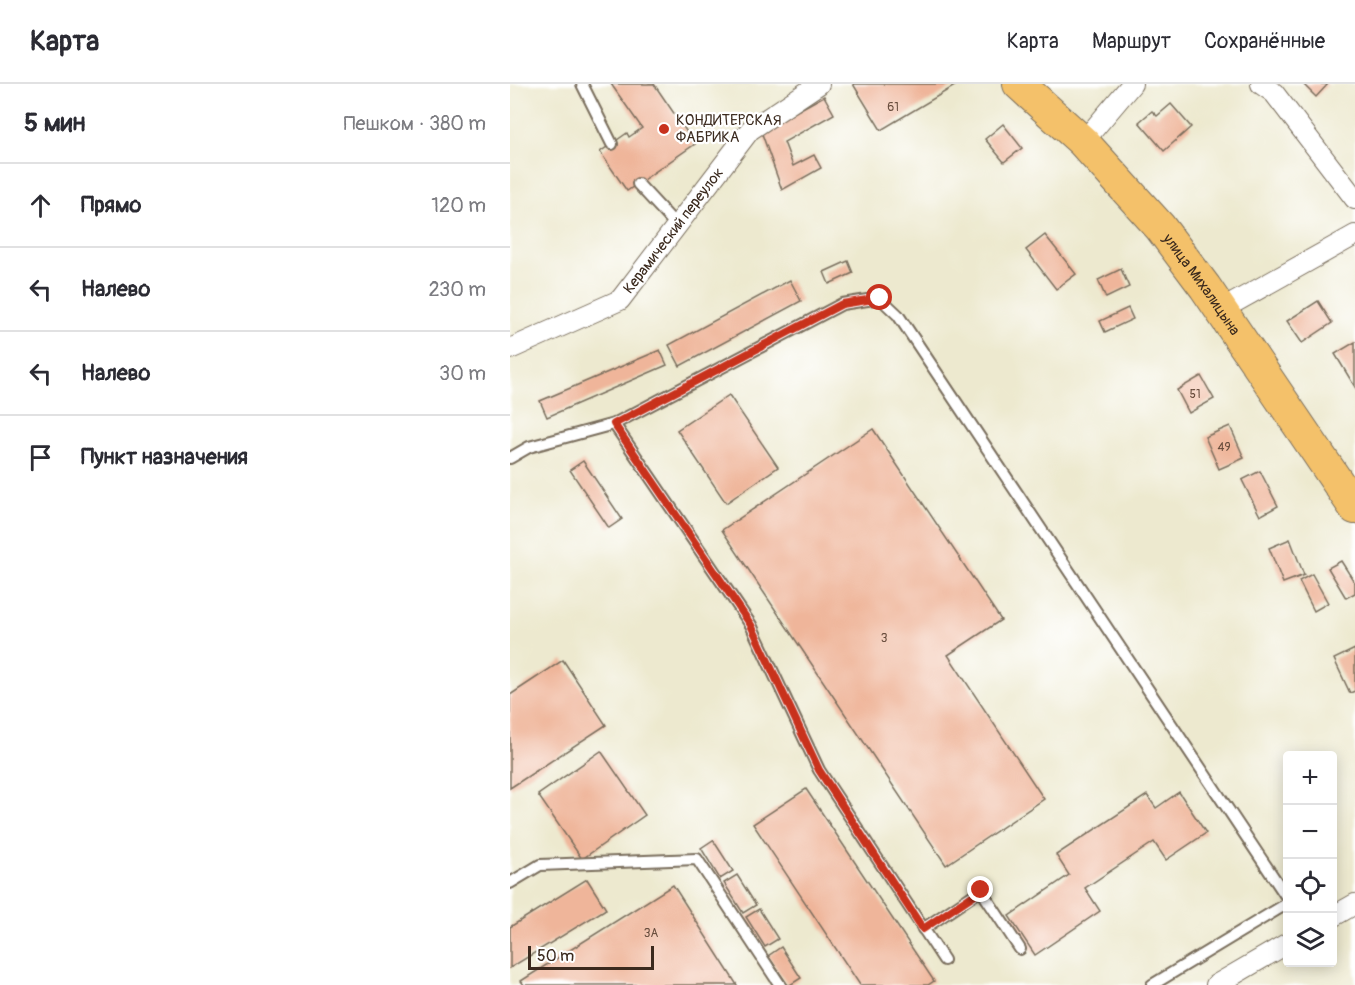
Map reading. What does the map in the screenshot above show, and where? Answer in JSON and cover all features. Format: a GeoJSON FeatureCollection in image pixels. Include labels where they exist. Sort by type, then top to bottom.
{"type":"FeatureCollection","features":[{"type":"Feature","properties":{"kind":"main road","name":"улица Михалицына"},"geometry":{"type":"LineString","coordinates":[[1019,84],[1083,142],[1160,227],[1221,310],[1355,508]]}},
{"type":"Feature","properties":{"kind":"street","name":"Керамический переулок"},"geometry":{"type":"LineString","coordinates":[[510,349],[620,300],[750,130],[819,84]]}},
{"type":"Feature","properties":{"kind":"street"},"geometry":{"type":"LineString","coordinates":[[1111,84],[1111,106]]}},
{"type":"Feature","properties":{"kind":"street"},"geometry":{"type":"LineString","coordinates":[[1083,142],[1111,106],[1132,84]]}},
{"type":"Feature","properties":{"kind":"street"},"geometry":{"type":"LineString","coordinates":[[1261,84],[1274,93],[1355,199]]}},
{"type":"Feature","properties":{"kind":"street"},"geometry":{"type":"LineString","coordinates":[[1221,310],[1355,235]]}},
{"type":"Feature","properties":{"kind":"street"},"geometry":{"type":"LineString","coordinates":[[1337,914],[1355,904]]}},
{"type":"Feature","properties":{"kind":"street"},"geometry":{"type":"LineString","coordinates":[[1216,985],[1283,945]]}},
{"type":"Feature","properties":{"kind":"lane"},"geometry":{"type":"LineString","coordinates":[[582,84],[612,144]]}},
{"type":"Feature","properties":{"kind":"lane"},"geometry":{"type":"LineString","coordinates":[[638,184],[677,226]]}},
{"type":"Feature","properties":{"kind":"lane"},"geometry":{"type":"LineString","coordinates":[[510,458],[529,447],[614,424],[842,304],[880,298],[897,315],[1283,895]]}},
{"type":"Feature","properties":{"kind":"lane"},"geometry":{"type":"LineString","coordinates":[[614,424],[751,625],[819,770],[944,960]]}},
{"type":"Feature","properties":{"kind":"lane"},"geometry":{"type":"LineString","coordinates":[[510,884],[540,865],[697,859],[780,985]]}},
{"type":"Feature","properties":{"kind":"lane"},"geometry":{"type":"LineString","coordinates":[[923,929],[981,890],[1020,949]]}},
{"type":"Feature","properties":{"kind":"lane"},"geometry":{"type":"LineString","coordinates":[[1152,985],[1283,903]]}},
{"type":"Feature","properties":{"kind":"building"},"geometry":{"type":"Polygon","coordinates":[[[611,84],[654,84],[695,144],[627,191],[600,152],[627,133],[629,137],[642,128],[611,84]]]}},
{"type":"Feature","properties":{"kind":"building"},"geometry":{"type":"Polygon","coordinates":[[[853,84],[958,84],[881,130],[853,84]]]}},
{"type":"Feature","properties":{"kind":"building"},"geometry":{"type":"Polygon","coordinates":[[[1303,84],[1328,84],[1316,97],[1303,84]]]}},
{"type":"Feature","properties":{"kind":"building"},"geometry":{"type":"Polygon","coordinates":[[[824,96],[834,114],[784,142],[793,166],[814,155],[821,168],[782,190],[761,131],[824,96]]]}},
{"type":"Feature","properties":{"kind":"building"},"geometry":{"type":"Polygon","coordinates":[[[1171,104],[1191,127],[1164,151],[1139,122],[1152,111],[1157,116],[1171,104]]]}},
{"type":"Feature","properties":{"kind":"building"},"geometry":{"type":"Polygon","coordinates":[[[1003,124],[1022,148],[1004,162],[985,139],[1003,124]]]}},
{"type":"Feature","properties":{"kind":"building"},"geometry":{"type":"Polygon","coordinates":[[[1045,235],[1076,274],[1056,289],[1026,250],[1045,235]]]}},
{"type":"Feature","properties":{"kind":"building"},"geometry":{"type":"Polygon","coordinates":[[[848,261],[853,273],[829,284],[824,272],[848,261]]]}},
{"type":"Feature","properties":{"kind":"building"},"geometry":{"type":"Polygon","coordinates":[[[1121,269],[1129,287],[1106,298],[1098,280],[1121,269]]]}},
{"type":"Feature","properties":{"kind":"building"},"geometry":{"type":"Polygon","coordinates":[[[790,280],[801,301],[680,366],[669,345],[790,280]]]}},
{"type":"Feature","properties":{"kind":"building"},"geometry":{"type":"Polygon","coordinates":[[[1318,301],[1332,323],[1302,343],[1287,321],[1318,301]]]}},
{"type":"Feature","properties":{"kind":"building"},"geometry":{"type":"Polygon","coordinates":[[[1128,308],[1133,319],[1105,332],[1100,321],[1128,308]]]}},
{"type":"Feature","properties":{"kind":"building"},"geometry":{"type":"Polygon","coordinates":[[[1355,342],[1355,387],[1335,354],[1355,342]]]}},
{"type":"Feature","properties":{"kind":"building"},"geometry":{"type":"Polygon","coordinates":[[[660,350],[667,365],[547,417],[540,401],[660,350]]]}},
{"type":"Feature","properties":{"kind":"building"},"geometry":{"type":"Polygon","coordinates":[[[1201,376],[1214,399],[1189,413],[1177,390],[1201,376]]]}},
{"type":"Feature","properties":{"kind":"building"},"geometry":{"type":"Polygon","coordinates":[[[729,395],[778,467],[726,503],[677,430],[729,395]]]}},
{"type":"Feature","properties":{"kind":"building"},"geometry":{"type":"Polygon","coordinates":[[[1230,426],[1244,458],[1219,469],[1205,437],[1230,426]]]}},
{"type":"Feature","properties":{"kind":"building"},"geometry":{"type":"Polygon","coordinates":[[[873,429],[1001,620],[948,655],[1044,799],[946,865],[722,530],[873,429]]]}},
{"type":"Feature","properties":{"kind":"building"},"geometry":{"type":"Polygon","coordinates":[[[583,461],[622,519],[609,528],[570,470],[583,461]]]}},
{"type":"Feature","properties":{"kind":"building"},"geometry":{"type":"Polygon","coordinates":[[[1260,471],[1278,506],[1260,516],[1242,480],[1260,471]]]}},
{"type":"Feature","properties":{"kind":"building"},"geometry":{"type":"Polygon","coordinates":[[[1290,539],[1304,575],[1283,583],[1269,548],[1290,539]]]}},
{"type":"Feature","properties":{"kind":"building"},"geometry":{"type":"Polygon","coordinates":[[[1341,561],[1355,583],[1355,593],[1346,598],[1328,568],[1341,561]]]}},
{"type":"Feature","properties":{"kind":"building"},"geometry":{"type":"Polygon","coordinates":[[[1312,574],[1328,603],[1314,611],[1299,581],[1312,574]]]}},
{"type":"Feature","properties":{"kind":"building"},"geometry":{"type":"Polygon","coordinates":[[[1355,649],[1355,691],[1350,693],[1334,659],[1355,649]]]}},
{"type":"Feature","properties":{"kind":"building"},"geometry":{"type":"Polygon","coordinates":[[[563,660],[606,725],[510,788],[510,695],[563,660]]]}},
{"type":"Feature","properties":{"kind":"building"},"geometry":{"type":"Polygon","coordinates":[[[601,751],[645,815],[582,859],[538,795],[601,751]]]}},
{"type":"Feature","properties":{"kind":"building"},"geometry":{"type":"Polygon","coordinates":[[[806,789],[934,981],[928,985],[860,985],[753,824],[806,789]]]}},
{"type":"Feature","properties":{"kind":"building"},"geometry":{"type":"Polygon","coordinates":[[[1179,792],[1206,833],[1166,860],[1154,842],[1085,888],[1100,911],[1035,955],[1009,916],[1069,875],[1056,855],[1147,795],[1156,808],[1179,792]]]}},
{"type":"Feature","properties":{"kind":"building"},"geometry":{"type":"Polygon","coordinates":[[[713,840],[733,871],[720,879],[701,848],[713,840]]]}},
{"type":"Feature","properties":{"kind":"building"},"geometry":{"type":"Polygon","coordinates":[[[737,875],[756,905],[743,913],[724,883],[737,875]]]}},
{"type":"Feature","properties":{"kind":"building"},"geometry":{"type":"Polygon","coordinates":[[[587,879],[606,909],[510,968],[510,927],[587,879]]]}},
{"type":"Feature","properties":{"kind":"building"},"geometry":{"type":"Polygon","coordinates":[[[673,885],[737,985],[524,985],[521,981],[673,885]]]}},
{"type":"Feature","properties":{"kind":"building"},"geometry":{"type":"Polygon","coordinates":[[[759,909],[778,939],[765,947],[746,917],[759,909]]]}},
{"type":"Feature","properties":{"kind":"building"},"geometry":{"type":"Polygon","coordinates":[[[781,947],[801,978],[790,985],[768,956],[781,947]]]}},
{"type":"Feature","properties":{"kind":"place","name":"КОНДИТЕРСКАЯ ФАБРИКА"},"geometry":{"type":"Point","coordinates":[664,129]}},
{"type":"Feature","properties":{"kind":"route"},"geometry":{"type":"LineString","coordinates":[[880,298],[842,304],[614,424],[751,625],[819,770],[923,929],[981,890]]}}]}
